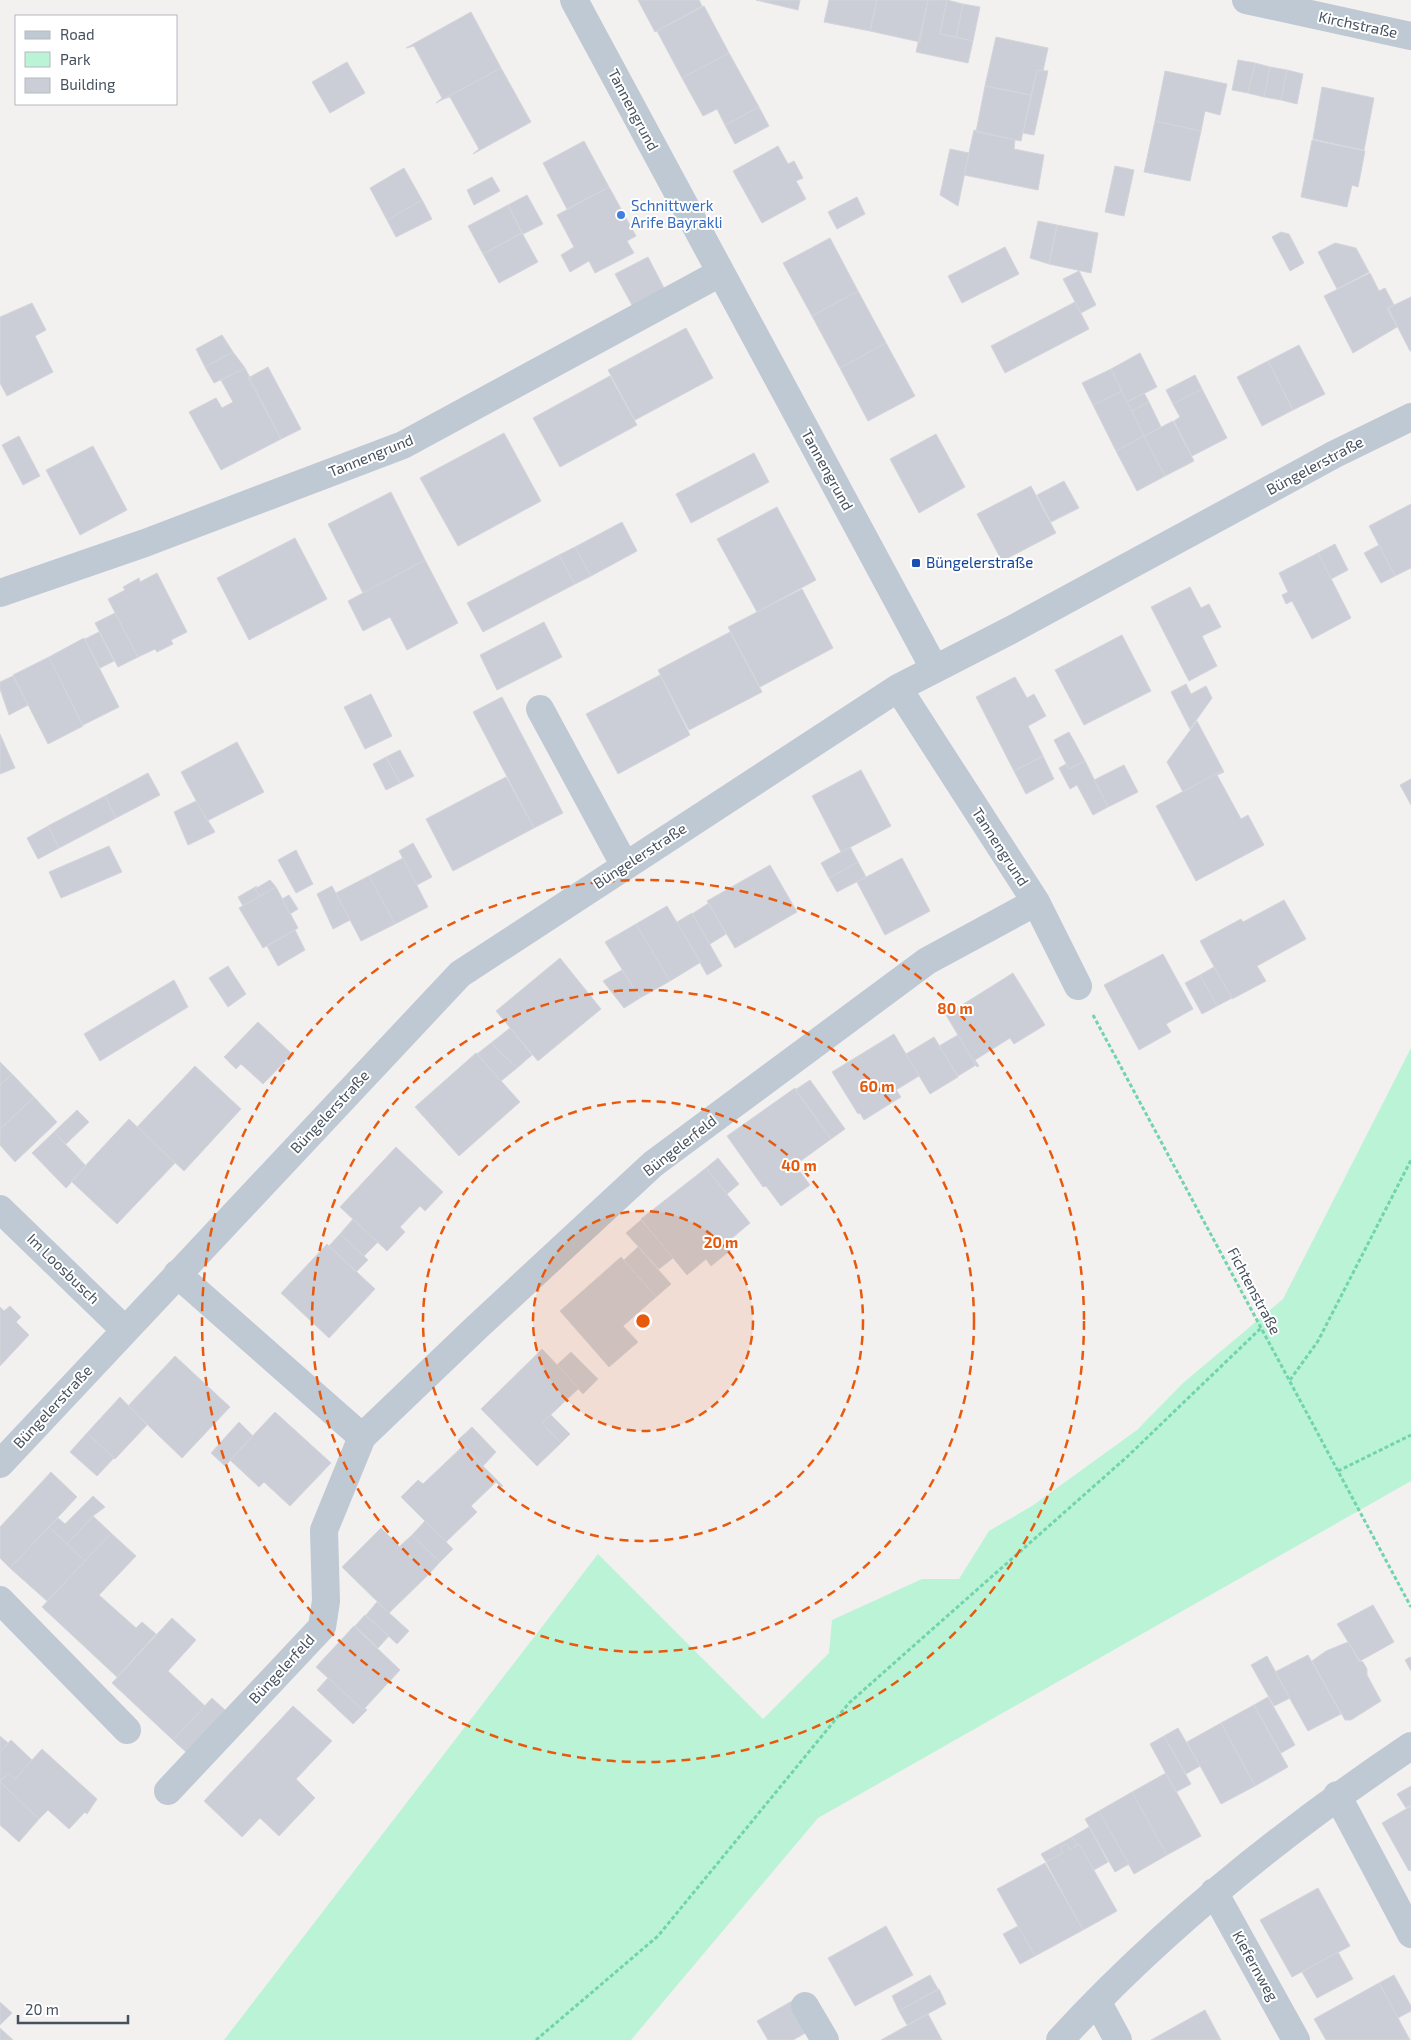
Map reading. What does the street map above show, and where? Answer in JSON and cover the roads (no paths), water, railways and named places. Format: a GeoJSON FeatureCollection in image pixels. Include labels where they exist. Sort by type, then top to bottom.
{"type":"FeatureCollection","features":[{"type":"Feature","properties":{"kind":"street","name":"Tannengrund"},"geometry":{"type":"LineString","coordinates":[[574,0],[934,668]]}},
{"type":"Feature","properties":{"kind":"street","name":"Kirchstraße"},"geometry":{"type":"LineString","coordinates":[[1246,0],[1411,36]]}},
{"type":"Feature","properties":{"kind":"street","name":"Tannengrund"},"geometry":{"type":"LineString","coordinates":[[0,593],[144,543],[403,445],[720,272]]}},
{"type":"Feature","properties":{"kind":"street","name":"Büngelerstraße"},"geometry":{"type":"LineString","coordinates":[[0,1464],[460,974],[898,688],[1011,630],[1335,454],[1411,417]]}},
{"type":"Feature","properties":{"kind":"street","name":"Tannengrund"},"geometry":{"type":"LineString","coordinates":[[898,688],[1036,902],[1078,986]]}},
{"type":"Feature","properties":{"kind":"street"},"geometry":{"type":"LineString","coordinates":[[540,709],[625,866]]}},
{"type":"Feature","properties":{"kind":"street","name":"Büngelerfeld"},"geometry":{"type":"LineString","coordinates":[[168,1791],[322,1627],[326,1601],[324,1530],[362,1437],[653,1164],[927,961],[1036,902]]}},
{"type":"Feature","properties":{"kind":"street","name":"Im Loosbusch"},"geometry":{"type":"LineString","coordinates":[[0,1209],[125,1330]]}},
{"type":"Feature","properties":{"kind":"street"},"geometry":{"type":"LineString","coordinates":[[177,1274],[362,1437]]}},
{"type":"Feature","properties":{"kind":"street"},"geometry":{"type":"LineString","coordinates":[[0,1600],[127,1730]]}},
{"type":"Feature","properties":{"kind":"street"},"geometry":{"type":"LineString","coordinates":[[1060,2040],[1097,2001],[1214,1892],[1337,1795],[1411,1746]]}},
{"type":"Feature","properties":{"kind":"street"},"geometry":{"type":"LineString","coordinates":[[1337,1795],[1411,1934]]}},
{"type":"Feature","properties":{"kind":"street","name":"Kiefernweg"},"geometry":{"type":"LineString","coordinates":[[1214,1892],[1296,2040]]}},
{"type":"Feature","properties":{"kind":"street"},"geometry":{"type":"LineString","coordinates":[[1097,2001],[1118,2040]]}},
{"type":"Feature","properties":{"kind":"street"},"geometry":{"type":"LineString","coordinates":[[805,2006],[824,2040]]}},
{"type":"Feature","properties":{"kind":"place","name":"Schnittwerk Arife Bayrakli"},"geometry":{"type":"Point","coordinates":[621,215]}},
{"type":"Feature","properties":{"kind":"place","name":"Büngelerstraße"},"geometry":{"type":"Point","coordinates":[916,563]}}]}
